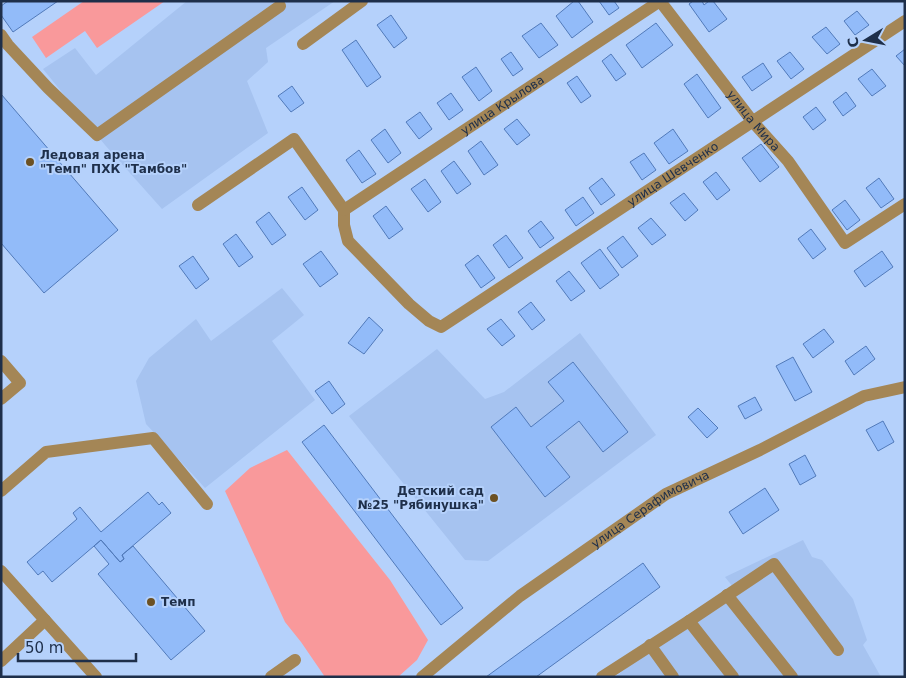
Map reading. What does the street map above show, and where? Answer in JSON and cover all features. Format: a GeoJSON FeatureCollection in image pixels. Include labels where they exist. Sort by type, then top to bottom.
{"type":"FeatureCollection","features":[{"type":"Feature","properties":{"kind":"street"},"geometry":{"type":"LineString","coordinates":[[303,44],[362,1]]}},
{"type":"Feature","properties":{"kind":"street","name":"улица Мира"},"geometry":{"type":"LineString","coordinates":[[660,1],[753,122],[788,161],[845,243],[905,204]]}},
{"type":"Feature","properties":{"kind":"street","name":"улица Крылова"},"geometry":{"type":"LineString","coordinates":[[344,210],[660,1]]}},
{"type":"Feature","properties":{"kind":"street"},"geometry":{"type":"LineString","coordinates":[[1,35],[48,88],[97,135],[280,6]]}},
{"type":"Feature","properties":{"kind":"street","name":"улица Шевченко"},"geometry":{"type":"LineString","coordinates":[[344,210],[344,225],[348,241],[410,304],[429,321],[441,327],[905,22]]}},
{"type":"Feature","properties":{"kind":"street"},"geometry":{"type":"LineString","coordinates":[[198,205],[294,139],[344,210]]}},
{"type":"Feature","properties":{"kind":"street"},"geometry":{"type":"LineString","coordinates":[[1,361],[20,383],[1,399]]}},
{"type":"Feature","properties":{"kind":"street","name":"улица Серафимовича"},"geometry":{"type":"LineString","coordinates":[[422,677],[520,596],[666,494],[760,450],[864,396],[905,387]]}},
{"type":"Feature","properties":{"kind":"street"},"geometry":{"type":"LineString","coordinates":[[1,491],[46,452],[153,438],[207,504]]}},
{"type":"Feature","properties":{"kind":"street"},"geometry":{"type":"LineString","coordinates":[[610,674],[650,645],[774,564],[838,650]]}},
{"type":"Feature","properties":{"kind":"street"},"geometry":{"type":"LineString","coordinates":[[1,571],[96,677]]}},
{"type":"Feature","properties":{"kind":"street"},"geometry":{"type":"LineString","coordinates":[[727,595],[792,677]]}},
{"type":"Feature","properties":{"kind":"street"},"geometry":{"type":"LineString","coordinates":[[1,661],[45,620]]}},
{"type":"Feature","properties":{"kind":"street"},"geometry":{"type":"LineString","coordinates":[[689,620],[733,677]]}},
{"type":"Feature","properties":{"kind":"street"},"geometry":{"type":"LineString","coordinates":[[650,645],[673,677]]}},
{"type":"Feature","properties":{"kind":"street"},"geometry":{"type":"LineString","coordinates":[[271,677],[295,660]]}},
{"type":"Feature","properties":{"kind":"shaded area"},"geometry":{"type":"Polygon","coordinates":[[[84,1],[165,1],[97,48],[85,31],[46,58],[32,37],[84,1]]]}},
{"type":"Feature","properties":{"kind":"shaded area"},"geometry":{"type":"Polygon","coordinates":[[[187,1],[335,1],[266,48],[268,62],[247,81],[268,133],[162,209],[105,145],[43,69],[75,48],[96,75],[187,1]]]}},
{"type":"Feature","properties":{"kind":"shaded area"},"geometry":{"type":"Polygon","coordinates":[[[282,288],[304,315],[272,341],[315,400],[205,488],[146,424],[136,381],[149,358],[196,319],[211,341],[282,288]]]}},
{"type":"Feature","properties":{"kind":"shaded area","name":"Детский сад №25 \"Рябинушка\""},"geometry":{"type":"Polygon","coordinates":[[[580,333],[656,435],[488,561],[465,560],[349,416],[437,349],[485,399],[504,392],[580,333]]]}},
{"type":"Feature","properties":{"kind":"shaded area"},"geometry":{"type":"Polygon","coordinates":[[[287,450],[390,580],[428,640],[417,660],[398,677],[325,677],[285,622],[225,491],[250,468],[287,450]]]}},
{"type":"Feature","properties":{"kind":"shaded area"},"geometry":{"type":"Polygon","coordinates":[[[803,540],[812,557],[822,560],[853,599],[867,640],[863,645],[881,677],[615,677],[733,587],[725,577],[803,540]]]}},
{"type":"Feature","properties":{"kind":"building"},"geometry":{"type":"Polygon","coordinates":[[[8,1],[58,1],[13,32],[1,15],[1,6],[8,1]]]}},
{"type":"Feature","properties":{"kind":"building"},"geometry":{"type":"Polygon","coordinates":[[[574,1],[578,1],[593,22],[572,38],[556,16],[574,1]]]}},
{"type":"Feature","properties":{"kind":"building"},"geometry":{"type":"Polygon","coordinates":[[[599,1],[614,1],[619,8],[609,15],[599,1]]]}},
{"type":"Feature","properties":{"kind":"building"},"geometry":{"type":"Polygon","coordinates":[[[693,1],[702,1],[704,5],[709,1],[713,1],[727,19],[709,32],[689,4],[693,1]]]}},
{"type":"Feature","properties":{"kind":"building"},"geometry":{"type":"Polygon","coordinates":[[[857,11],[869,25],[855,35],[844,21],[857,11]]]}},
{"type":"Feature","properties":{"kind":"building"},"geometry":{"type":"Polygon","coordinates":[[[391,15],[407,38],[394,48],[377,25],[391,15]]]}},
{"type":"Feature","properties":{"kind":"building"},"geometry":{"type":"Polygon","coordinates":[[[541,23],[558,45],[539,58],[522,36],[541,23]]]}},
{"type":"Feature","properties":{"kind":"building"},"geometry":{"type":"Polygon","coordinates":[[[656,23],[673,45],[642,68],[626,45],[656,23]]]}},
{"type":"Feature","properties":{"kind":"building"},"geometry":{"type":"Polygon","coordinates":[[[826,27],[840,44],[827,54],[812,37],[826,27]]]}},
{"type":"Feature","properties":{"kind":"building"},"geometry":{"type":"Polygon","coordinates":[[[356,40],[381,77],[367,87],[342,50],[356,40]]]}},
{"type":"Feature","properties":{"kind":"building"},"geometry":{"type":"Polygon","coordinates":[[[905,49],[905,66],[896,56],[905,49]]]}},
{"type":"Feature","properties":{"kind":"building"},"geometry":{"type":"Polygon","coordinates":[[[511,52],[523,69],[513,76],[501,59],[511,52]]]}},
{"type":"Feature","properties":{"kind":"building"},"geometry":{"type":"Polygon","coordinates":[[[790,52],[804,69],[791,79],[777,61],[790,52]]]}},
{"type":"Feature","properties":{"kind":"building"},"geometry":{"type":"Polygon","coordinates":[[[611,54],[626,74],[616,81],[602,61],[611,54]]]}},
{"type":"Feature","properties":{"kind":"building"},"geometry":{"type":"Polygon","coordinates":[[[763,63],[772,77],[752,91],[742,77],[763,63]]]}},
{"type":"Feature","properties":{"kind":"building"},"geometry":{"type":"Polygon","coordinates":[[[476,67],[492,91],[479,101],[462,77],[476,67]]]}},
{"type":"Feature","properties":{"kind":"building"},"geometry":{"type":"Polygon","coordinates":[[[872,69],[886,86],[872,96],[858,79],[872,69]]]}},
{"type":"Feature","properties":{"kind":"building"},"geometry":{"type":"Polygon","coordinates":[[[697,74],[721,108],[708,118],[684,84],[697,74]]]}},
{"type":"Feature","properties":{"kind":"building"},"geometry":{"type":"Polygon","coordinates":[[[577,76],[591,96],[581,103],[567,83],[577,76]]]}},
{"type":"Feature","properties":{"kind":"building"},"geometry":{"type":"Polygon","coordinates":[[[292,86],[304,103],[291,112],[278,96],[292,86]]]}},
{"type":"Feature","properties":{"kind":"building"},"geometry":{"type":"Polygon","coordinates":[[[846,92],[856,106],[843,116],[833,102],[846,92]]]}},
{"type":"Feature","properties":{"kind":"building"},"geometry":{"type":"Polygon","coordinates":[[[451,93],[463,110],[449,120],[437,103],[451,93]]]}},
{"type":"Feature","properties":{"kind":"building","name":"Ледовая арена \"Темп\" ПХК \"Тамбов\""},"geometry":{"type":"Polygon","coordinates":[[[1,94],[118,230],[44,293],[1,243],[1,94]]]}},
{"type":"Feature","properties":{"kind":"building"},"geometry":{"type":"Polygon","coordinates":[[[816,107],[826,120],[813,130],[803,117],[816,107]]]}},
{"type":"Feature","properties":{"kind":"building"},"geometry":{"type":"Polygon","coordinates":[[[420,112],[432,129],[419,139],[406,122],[420,112]]]}},
{"type":"Feature","properties":{"kind":"building"},"geometry":{"type":"Polygon","coordinates":[[[517,119],[530,135],[517,145],[504,129],[517,119]]]}},
{"type":"Feature","properties":{"kind":"building"},"geometry":{"type":"Polygon","coordinates":[[[385,129],[401,153],[388,163],[371,140],[385,129]]]}},
{"type":"Feature","properties":{"kind":"building"},"geometry":{"type":"Polygon","coordinates":[[[673,129],[688,151],[669,164],[654,143],[673,129]]]}},
{"type":"Feature","properties":{"kind":"building"},"geometry":{"type":"Polygon","coordinates":[[[481,141],[498,165],[484,175],[468,151],[481,141]]]}},
{"type":"Feature","properties":{"kind":"building"},"geometry":{"type":"Polygon","coordinates":[[[761,144],[779,167],[760,182],[742,158],[761,144]]]}},
{"type":"Feature","properties":{"kind":"building"},"geometry":{"type":"Polygon","coordinates":[[[359,150],[376,174],[362,183],[346,160],[359,150]]]}},
{"type":"Feature","properties":{"kind":"building"},"geometry":{"type":"Polygon","coordinates":[[[644,153],[656,170],[642,180],[630,162],[644,153]]]}},
{"type":"Feature","properties":{"kind":"building"},"geometry":{"type":"Polygon","coordinates":[[[454,161],[471,184],[457,194],[441,171],[454,161]]]}},
{"type":"Feature","properties":{"kind":"building"},"geometry":{"type":"Polygon","coordinates":[[[716,172],[730,190],[717,200],[703,182],[716,172]]]}},
{"type":"Feature","properties":{"kind":"building"},"geometry":{"type":"Polygon","coordinates":[[[602,178],[615,195],[601,205],[589,188],[602,178]]]}},
{"type":"Feature","properties":{"kind":"building"},"geometry":{"type":"Polygon","coordinates":[[[879,178],[894,199],[881,208],[866,188],[879,178]]]}},
{"type":"Feature","properties":{"kind":"building"},"geometry":{"type":"Polygon","coordinates":[[[425,179],[441,202],[428,212],[411,189],[425,179]]]}},
{"type":"Feature","properties":{"kind":"building"},"geometry":{"type":"Polygon","coordinates":[[[302,187],[318,210],[305,220],[288,197],[302,187]]]}},
{"type":"Feature","properties":{"kind":"building"},"geometry":{"type":"Polygon","coordinates":[[[684,193],[698,210],[685,221],[670,203],[684,193]]]}},
{"type":"Feature","properties":{"kind":"building"},"geometry":{"type":"Polygon","coordinates":[[[583,197],[594,213],[576,226],[565,210],[583,197]]]}},
{"type":"Feature","properties":{"kind":"building"},"geometry":{"type":"Polygon","coordinates":[[[845,200],[860,220],[847,230],[832,210],[845,200]]]}},
{"type":"Feature","properties":{"kind":"building"},"geometry":{"type":"Polygon","coordinates":[[[386,206],[403,229],[389,239],[373,216],[386,206]]]}},
{"type":"Feature","properties":{"kind":"building"},"geometry":{"type":"Polygon","coordinates":[[[269,212],[286,235],[272,245],[256,222],[269,212]]]}},
{"type":"Feature","properties":{"kind":"building"},"geometry":{"type":"Polygon","coordinates":[[[651,218],[666,235],[652,245],[638,228],[651,218]]]}},
{"type":"Feature","properties":{"kind":"building"},"geometry":{"type":"Polygon","coordinates":[[[541,221],[554,238],[540,248],[528,231],[541,221]]]}},
{"type":"Feature","properties":{"kind":"building"},"geometry":{"type":"Polygon","coordinates":[[[811,229],[826,249],[813,259],[798,239],[811,229]]]}},
{"type":"Feature","properties":{"kind":"building"},"geometry":{"type":"Polygon","coordinates":[[[236,234],[253,257],[239,267],[223,244],[236,234]]]}},
{"type":"Feature","properties":{"kind":"building"},"geometry":{"type":"Polygon","coordinates":[[[506,235],[523,258],[509,268],[493,245],[506,235]]]}},
{"type":"Feature","properties":{"kind":"building"},"geometry":{"type":"Polygon","coordinates":[[[623,236],[638,256],[622,268],[607,248],[623,236]]]}},
{"type":"Feature","properties":{"kind":"building"},"geometry":{"type":"Polygon","coordinates":[[[600,249],[619,275],[600,289],[581,263],[600,249]]]}},
{"type":"Feature","properties":{"kind":"building"},"geometry":{"type":"Polygon","coordinates":[[[321,251],[338,274],[320,287],[303,264],[321,251]]]}},
{"type":"Feature","properties":{"kind":"building"},"geometry":{"type":"Polygon","coordinates":[[[882,251],[893,267],[865,287],[854,271],[882,251]]]}},
{"type":"Feature","properties":{"kind":"building"},"geometry":{"type":"Polygon","coordinates":[[[478,255],[495,278],[481,288],[465,265],[478,255]]]}},
{"type":"Feature","properties":{"kind":"building"},"geometry":{"type":"Polygon","coordinates":[[[193,256],[209,279],[196,289],[179,266],[193,256]]]}},
{"type":"Feature","properties":{"kind":"building"},"geometry":{"type":"Polygon","coordinates":[[[569,271],[585,291],[571,301],[556,281],[569,271]]]}},
{"type":"Feature","properties":{"kind":"building"},"geometry":{"type":"Polygon","coordinates":[[[531,302],[545,320],[532,330],[518,312],[531,302]]]}},
{"type":"Feature","properties":{"kind":"building"},"geometry":{"type":"Polygon","coordinates":[[[369,317],[383,330],[364,354],[348,343],[369,317]]]}},
{"type":"Feature","properties":{"kind":"building"},"geometry":{"type":"Polygon","coordinates":[[[501,319],[515,336],[502,346],[487,329],[501,319]]]}},
{"type":"Feature","properties":{"kind":"building"},"geometry":{"type":"Polygon","coordinates":[[[824,329],[834,342],[813,358],[803,344],[824,329]]]}},
{"type":"Feature","properties":{"kind":"building"},"geometry":{"type":"Polygon","coordinates":[[[866,346],[875,359],[854,375],[845,361],[866,346]]]}},
{"type":"Feature","properties":{"kind":"building"},"geometry":{"type":"Polygon","coordinates":[[[793,357],[812,392],[795,401],[776,366],[793,357]]]}},
{"type":"Feature","properties":{"kind":"building"},"geometry":{"type":"Polygon","coordinates":[[[573,362],[628,432],[603,452],[579,421],[546,447],[570,477],[545,497],[491,427],[516,407],[531,427],[564,401],[548,382],[573,362]]]}},
{"type":"Feature","properties":{"kind":"building"},"geometry":{"type":"Polygon","coordinates":[[[329,381],[345,404],[332,414],[315,391],[329,381]]]}},
{"type":"Feature","properties":{"kind":"building"},"geometry":{"type":"Polygon","coordinates":[[[755,397],[762,410],[745,419],[738,406],[755,397]]]}},
{"type":"Feature","properties":{"kind":"building"},"geometry":{"type":"Polygon","coordinates":[[[698,408],[718,428],[707,438],[688,417],[698,408]]]}},
{"type":"Feature","properties":{"kind":"building"},"geometry":{"type":"Polygon","coordinates":[[[883,421],[894,442],[878,451],[866,430],[883,421]]]}},
{"type":"Feature","properties":{"kind":"building"},"geometry":{"type":"Polygon","coordinates":[[[324,425],[463,608],[441,625],[302,442],[324,425]]]}},
{"type":"Feature","properties":{"kind":"building"},"geometry":{"type":"Polygon","coordinates":[[[805,455],[816,476],[800,485],[789,464],[805,455]]]}},
{"type":"Feature","properties":{"kind":"building"},"geometry":{"type":"Polygon","coordinates":[[[765,488],[779,510],[743,534],[729,512],[765,488]]]}},
{"type":"Feature","properties":{"kind":"building"},"geometry":{"type":"Polygon","coordinates":[[[148,492],[159,505],[162,502],[171,513],[122,555],[124,559],[120,562],[101,540],[52,582],[43,571],[38,575],[27,562],[77,519],[73,513],[80,507],[101,532],[148,492]]]}},
{"type":"Feature","properties":{"kind":"building","name":"Темп"},"geometry":{"type":"Polygon","coordinates":[[[101,540],[120,562],[124,559],[122,555],[133,546],[205,631],[171,660],[98,574],[109,564],[94,546],[101,540]]]}},
{"type":"Feature","properties":{"kind":"building"},"geometry":{"type":"Polygon","coordinates":[[[643,563],[660,587],[536,677],[486,677],[643,563]]]}},
{"type":"Feature","properties":{"kind":"place","name":"Ледовая арена \"Темп\" ПХК \"Тамбов\""},"geometry":{"type":"Point","coordinates":[30,162]}},
{"type":"Feature","properties":{"kind":"place","name":"Детский сад №25 \"Рябинушка\""},"geometry":{"type":"Point","coordinates":[494,498]}},
{"type":"Feature","properties":{"kind":"place","name":"Темп"},"geometry":{"type":"Point","coordinates":[151,602]}}]}
